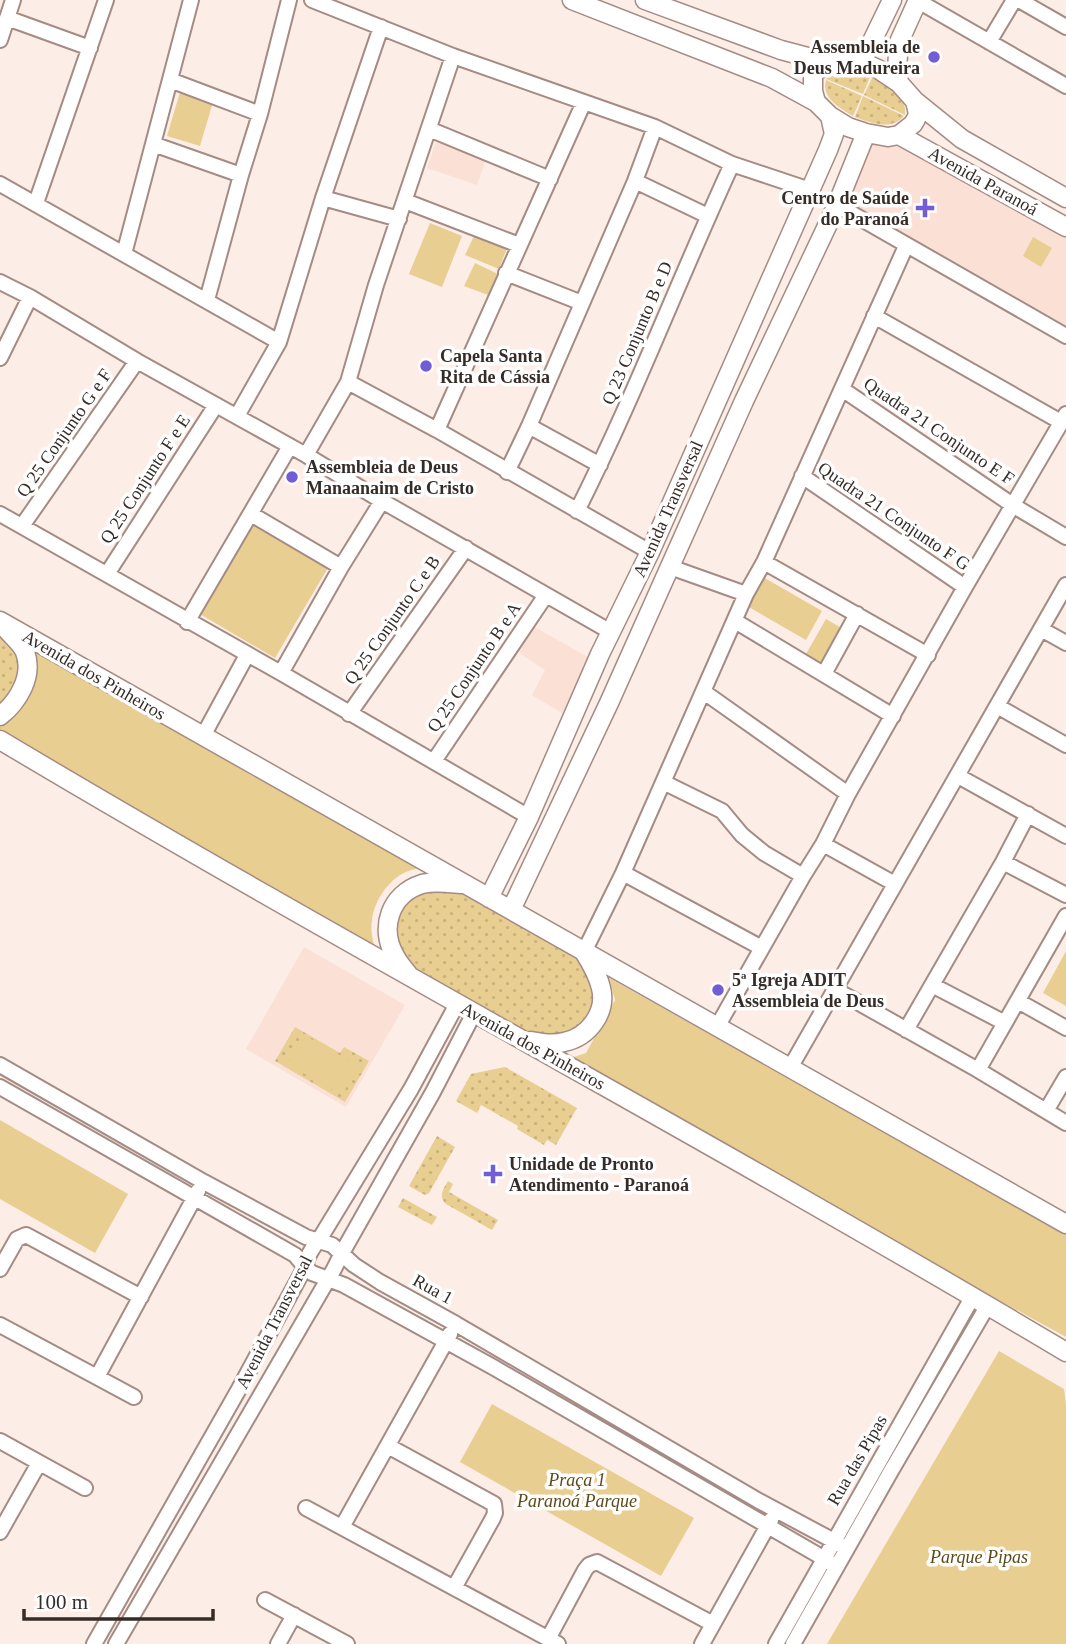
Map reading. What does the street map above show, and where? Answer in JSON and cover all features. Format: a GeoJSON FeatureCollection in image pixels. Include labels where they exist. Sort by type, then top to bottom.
{"type":"FeatureCollection","features":[{"type":"Feature","properties":{"kind":"street"},"geometry":{"type":"LineString","coordinates":[[0,40],[13,0]]}},
{"type":"Feature","properties":{"kind":"street"},"geometry":{"type":"LineString","coordinates":[[36,203],[106,0]]}},
{"type":"Feature","properties":{"kind":"street"},"geometry":{"type":"LineString","coordinates":[[124,254],[191,0]]}},
{"type":"Feature","properties":{"kind":"street"},"geometry":{"type":"LineString","coordinates":[[207,300],[289,0]]}},
{"type":"Feature","properties":{"kind":"street"},"geometry":{"type":"LineString","coordinates":[[312,0],[453,56],[655,127],[732,164],[810,190]]}},
{"type":"Feature","properties":{"kind":"street"},"geometry":{"type":"LineString","coordinates":[[572,0],[772,78],[816,102],[830,116],[848,127],[888,137],[899,135],[916,119],[918,114],[915,101]]}},
{"type":"Feature","properties":{"kind":"street"},"geometry":{"type":"LineString","coordinates":[[645,0],[781,50],[815,58],[862,62],[878,69],[899,83],[915,101],[962,139],[1066,198]]}},
{"type":"Feature","properties":{"kind":"street"},"geometry":{"type":"LineString","coordinates":[[862,62],[892,0]]}},
{"type":"Feature","properties":{"kind":"street"},"geometry":{"type":"LineString","coordinates":[[989,42],[1014,0]]}},
{"type":"Feature","properties":{"kind":"street"},"geometry":{"type":"LineString","coordinates":[[1019,0],[1066,27]]}},
{"type":"Feature","properties":{"kind":"street"},"geometry":{"type":"LineString","coordinates":[[899,83],[899,42],[918,1],[1065,82]]}},
{"type":"Feature","properties":{"kind":"street"},"geometry":{"type":"LineString","coordinates":[[7,18],[90,48]]}},
{"type":"Feature","properties":{"kind":"street"},"geometry":{"type":"LineString","coordinates":[[237,416],[279,342],[323,198],[387,30]]}},
{"type":"Feature","properties":{"kind":"street"},"geometry":{"type":"LineString","coordinates":[[306,455],[348,382],[376,285],[453,56]]}},
{"type":"Feature","properties":{"kind":"street"},"geometry":{"type":"LineString","coordinates":[[816,102],[813,74],[827,63],[840,61]]}},
{"type":"Feature","properties":{"kind":"street"},"geometry":{"type":"LineString","coordinates":[[170,80],[260,114]]}},
{"type":"Feature","properties":{"kind":"street"},"geometry":{"type":"LineString","coordinates":[[437,430],[584,102]]}},
{"type":"Feature","properties":{"kind":"street","name":"Avenida Transversal"},"geometry":{"type":"LineString","coordinates":[[489,898],[529,817],[600,654],[650,552],[810,190],[834,134],[830,116]]}},
{"type":"Feature","properties":{"kind":"street"},"geometry":{"type":"LineString","coordinates":[[507,472],[635,181],[655,127]]}},
{"type":"Feature","properties":{"kind":"street"},"geometry":{"type":"LineString","coordinates":[[429,129],[550,179]]}},
{"type":"Feature","properties":{"kind":"street","name":"Avenida Transversal"},"geometry":{"type":"LineString","coordinates":[[511,910],[837,205],[866,132]]}},
{"type":"Feature","properties":{"kind":"street","name":"Avenida Paranoá"},"geometry":{"type":"LineString","coordinates":[[899,135],[1066,227]]}},
{"type":"Feature","properties":{"kind":"street"},"geometry":{"type":"LineString","coordinates":[[153,144],[241,175]]}},
{"type":"Feature","properties":{"kind":"street","name":"Q 23 Conjunto B e D"},"geometry":{"type":"LineString","coordinates":[[577,511],[600,465],[732,164]]}},
{"type":"Feature","properties":{"kind":"street"},"geometry":{"type":"LineString","coordinates":[[635,181],[708,215]]}},
{"type":"Feature","properties":{"kind":"street"},"geometry":{"type":"LineString","coordinates":[[0,184],[279,342]]}},
{"type":"Feature","properties":{"kind":"street"},"geometry":{"type":"LineString","coordinates":[[323,198],[399,219]]}},
{"type":"Feature","properties":{"kind":"street"},"geometry":{"type":"LineString","coordinates":[[405,201],[519,245]]}},
{"type":"Feature","properties":{"kind":"street"},"geometry":{"type":"LineString","coordinates":[[837,205],[1066,335]]}},
{"type":"Feature","properties":{"kind":"street"},"geometry":{"type":"LineString","coordinates":[[524,1041],[549,1044],[566,1042],[583,1035],[595,1022],[601,1007],[602,990],[584,952],[623,873],[746,594],[764,562],[906,246]]}},
{"type":"Feature","properties":{"kind":"street"},"geometry":{"type":"LineString","coordinates":[[506,273],[582,303]]}},
{"type":"Feature","properties":{"kind":"street"},"geometry":{"type":"LineString","coordinates":[[0,282],[611,632]]}},
{"type":"Feature","properties":{"kind":"street"},"geometry":{"type":"LineString","coordinates":[[0,358],[30,297]]}},
{"type":"Feature","properties":{"kind":"street"},"geometry":{"type":"LineString","coordinates":[[717,1027],[823,844],[848,794],[965,587],[1064,418],[874,316]]}},
{"type":"Feature","properties":{"kind":"street"},"geometry":{"type":"LineString","coordinates":[[749,325],[750,332],[756,338],[765,340],[776,335]]}},
{"type":"Feature","properties":{"kind":"street"},"geometry":{"type":"LineString","coordinates":[[737,357],[748,354],[760,367]]}},
{"type":"Feature","properties":{"kind":"street","name":"Q 25 Conjunto G e F"},"geometry":{"type":"LineString","coordinates":[[22,526],[137,361]]}},
{"type":"Feature","properties":{"kind":"street"},"geometry":{"type":"LineString","coordinates":[[348,382],[650,552]]}},
{"type":"Feature","properties":{"kind":"street","name":"Quadra 21 Conjunto E F"},"geometry":{"type":"LineString","coordinates":[[842,388],[1014,506],[1066,537]]}},
{"type":"Feature","properties":{"kind":"street","name":"Q 25 Conjunto F e E"},"geometry":{"type":"LineString","coordinates":[[107,574],[216,405]]}},
{"type":"Feature","properties":{"kind":"street"},"geometry":{"type":"LineString","coordinates":[[529,426],[600,465]]}},
{"type":"Feature","properties":{"kind":"street"},"geometry":{"type":"LineString","coordinates":[[187,622],[290,446]]}},
{"type":"Feature","properties":{"kind":"street","name":"Quadra 21 Conjunto F G"},"geometry":{"type":"LineString","coordinates":[[802,476],[965,587]]}},
{"type":"Feature","properties":{"kind":"street"},"geometry":{"type":"LineString","coordinates":[[281,673],[382,501]]}},
{"type":"Feature","properties":{"kind":"street"},"geometry":{"type":"LineString","coordinates":[[0,514],[529,817]]}},
{"type":"Feature","properties":{"kind":"street"},"geometry":{"type":"LineString","coordinates":[[251,514],[341,567]]}},
{"type":"Feature","properties":{"kind":"street","name":"Q 25 Conjunto C e B"},"geometry":{"type":"LineString","coordinates":[[349,714],[466,548]]}},
{"type":"Feature","properties":{"kind":"street"},"geometry":{"type":"LineString","coordinates":[[764,562],[928,655]]}},
{"type":"Feature","properties":{"kind":"street"},"geometry":{"type":"LineString","coordinates":[[670,567],[746,594]]}},
{"type":"Feature","properties":{"kind":"street"},"geometry":{"type":"LineString","coordinates":[[790,1068],[1066,586]]}},
{"type":"Feature","properties":{"kind":"street","name":"Q 25 Conjunto B e A"},"geometry":{"type":"LineString","coordinates":[[434,761],[546,595]]}},
{"type":"Feature","properties":{"kind":"street"},"geometry":{"type":"LineString","coordinates":[[824,674],[856,614]]}},
{"type":"Feature","properties":{"kind":"street"},"geometry":{"type":"LineString","coordinates":[[735,621],[893,716]]}},
{"type":"Feature","properties":{"kind":"street"},"geometry":{"type":"LineString","coordinates":[[0,622],[24,650],[27,663],[25,685],[14,703],[0,716]]}},
{"type":"Feature","properties":{"kind":"street","name":"Avenida dos Pinheiros"},"geometry":{"type":"LineString","coordinates":[[0,622],[1066,1224]]}},
{"type":"Feature","properties":{"kind":"street"},"geometry":{"type":"LineString","coordinates":[[1041,629],[1066,643]]}},
{"type":"Feature","properties":{"kind":"street"},"geometry":{"type":"LineString","coordinates":[[600,654],[600,670],[611,677],[617,675],[625,665]]}},
{"type":"Feature","properties":{"kind":"street"},"geometry":{"type":"LineString","coordinates":[[202,736],[247,655]]}},
{"type":"Feature","properties":{"kind":"street"},"geometry":{"type":"LineString","coordinates":[[582,695],[588,688],[594,687],[602,692],[609,703]]}},
{"type":"Feature","properties":{"kind":"street"},"geometry":{"type":"LineString","coordinates":[[704,692],[848,794]]}},
{"type":"Feature","properties":{"kind":"street"},"geometry":{"type":"LineString","coordinates":[[997,706],[1066,745]]}},
{"type":"Feature","properties":{"kind":"street","name":"Avenida dos Pinheiros"},"geometry":{"type":"LineString","coordinates":[[0,740],[1066,1352]]}},
{"type":"Feature","properties":{"kind":"street"},"geometry":{"type":"LineString","coordinates":[[958,776],[1066,836]]}},
{"type":"Feature","properties":{"kind":"street"},"geometry":{"type":"LineString","coordinates":[[663,782],[722,811],[743,835],[764,853],[803,876]]}},
{"type":"Feature","properties":{"kind":"street"},"geometry":{"type":"LineString","coordinates":[[906,1030],[1028,814]]}},
{"type":"Feature","properties":{"kind":"street"},"geometry":{"type":"LineString","coordinates":[[823,844],[895,884]]}},
{"type":"Feature","properties":{"kind":"street"},"geometry":{"type":"LineString","coordinates":[[1003,862],[1066,895]]}},
{"type":"Feature","properties":{"kind":"street"},"geometry":{"type":"LineString","coordinates":[[623,873],[762,948]]}},
{"type":"Feature","properties":{"kind":"street"},"geometry":{"type":"LineString","coordinates":[[411,978],[394,955],[387,936],[388,919],[394,904],[406,891],[424,884],[440,882],[467,885]]}},
{"type":"Feature","properties":{"kind":"street"},"geometry":{"type":"LineString","coordinates":[[978,1070],[1065,920]]}},
{"type":"Feature","properties":{"kind":"street"},"geometry":{"type":"LineString","coordinates":[[932,985],[1005,1023]]}},
{"type":"Feature","properties":{"kind":"street"},"geometry":{"type":"LineString","coordinates":[[836,990],[1066,1123]]}},
{"type":"Feature","properties":{"kind":"street"},"geometry":{"type":"LineString","coordinates":[[1018,1001],[1066,1028]]}},
{"type":"Feature","properties":{"kind":"street","name":"Avenida Transversal"},"geometry":{"type":"LineString","coordinates":[[94,1644],[239,1390],[311,1250],[411,1089],[457,1004]]}},
{"type":"Feature","properties":{"kind":"street","name":"Avenida Transversal"},"geometry":{"type":"LineString","coordinates":[[116,1644],[328,1280],[474,1013]]}},
{"type":"Feature","properties":{"kind":"street","name":"Rua 1"},"geometry":{"type":"LineString","coordinates":[[0,1065],[204,1182],[306,1237],[332,1245],[380,1282],[847,1548]]}},
{"type":"Feature","properties":{"kind":"street"},"geometry":{"type":"LineString","coordinates":[[1046,1111],[1066,1077]]}},
{"type":"Feature","properties":{"kind":"street"},"geometry":{"type":"LineString","coordinates":[[0,1087],[295,1255],[312,1273],[344,1285],[564,1406],[837,1566]]}},
{"type":"Feature","properties":{"kind":"street"},"geometry":{"type":"LineString","coordinates":[[97,1377],[204,1182]]}},
{"type":"Feature","properties":{"kind":"street"},"geometry":{"type":"LineString","coordinates":[[0,1269],[17,1239],[26,1235],[141,1297]]}},
{"type":"Feature","properties":{"kind":"street","name":"Rua das Pipas"},"geometry":{"type":"LineString","coordinates":[[776,1644],[834,1541],[981,1301]]}},
{"type":"Feature","properties":{"kind":"street","name":"Rua das Pipas"},"geometry":{"type":"LineString","coordinates":[[793,1644],[981,1301]]}},
{"type":"Feature","properties":{"kind":"street"},"geometry":{"type":"LineString","coordinates":[[342,1527],[456,1324]]}},
{"type":"Feature","properties":{"kind":"street"},"geometry":{"type":"LineString","coordinates":[[0,1325],[134,1397]]}},
{"type":"Feature","properties":{"kind":"street"},"geometry":{"type":"LineString","coordinates":[[0,1441],[85,1488]]}},
{"type":"Feature","properties":{"kind":"street"},"geometry":{"type":"LineString","coordinates":[[388,1446],[494,1504],[493,1518],[454,1588]]}},
{"type":"Feature","properties":{"kind":"street"},"geometry":{"type":"LineString","coordinates":[[0,1532],[39,1463]]}},
{"type":"Feature","properties":{"kind":"street"},"geometry":{"type":"LineString","coordinates":[[306,1508],[553,1641],[585,1570],[597,1562],[713,1624]]}},
{"type":"Feature","properties":{"kind":"street"},"geometry":{"type":"LineString","coordinates":[[702,1644],[777,1510]]}},
{"type":"Feature","properties":{"kind":"street"},"geometry":{"type":"LineString","coordinates":[[265,1600],[346,1644]]}},
{"type":"Feature","properties":{"kind":"street"},"geometry":{"type":"LineString","coordinates":[[278,1644],[294,1615]]}},
{"type":"Feature","properties":{"kind":"shaded area"},"geometry":{"type":"Polygon","coordinates":[[[864,130],[896,134],[1066,229],[1066,335],[837,205],[864,130]]]}},
{"type":"Feature","properties":{"kind":"shaded area"},"geometry":{"type":"Polygon","coordinates":[[[438,142],[486,159],[477,185],[427,168],[438,142]]]}},
{"type":"Feature","properties":{"kind":"shaded area"},"geometry":{"type":"Polygon","coordinates":[[[533,626],[591,659],[565,715],[532,695],[545,670],[519,653],[533,626]]]}},
{"type":"Feature","properties":{"kind":"shaded area"},"geometry":{"type":"Polygon","coordinates":[[[304,947],[405,1005],[346,1107],[246,1049],[304,947]]]}},
{"type":"Feature","properties":{"kind":"green space"},"geometry":{"type":"Polygon","coordinates":[[[843,71],[870,77],[863,94],[826,79],[843,71]]]}},
{"type":"Feature","properties":{"kind":"green space"},"geometry":{"type":"Polygon","coordinates":[[[872,78],[896,91],[903,101],[905,115],[864,95],[872,78]]]}},
{"type":"Feature","properties":{"kind":"green space"},"geometry":{"type":"Polygon","coordinates":[[[826,80],[862,96],[853,116],[829,97],[826,80]]]}},
{"type":"Feature","properties":{"kind":"green space"},"geometry":{"type":"Polygon","coordinates":[[[180,92],[213,102],[200,146],[167,136],[180,92]]]}},
{"type":"Feature","properties":{"kind":"green space"},"geometry":{"type":"Polygon","coordinates":[[[863,96],[904,116],[899,121],[887,124],[855,117],[863,96]]]}},
{"type":"Feature","properties":{"kind":"green space"},"geometry":{"type":"Polygon","coordinates":[[[430,223],[462,236],[442,287],[409,274],[430,223]]]}},
{"type":"Feature","properties":{"kind":"green space"},"geometry":{"type":"Polygon","coordinates":[[[474,236],[507,248],[499,269],[465,255],[474,236]]]}},
{"type":"Feature","properties":{"kind":"green space"},"geometry":{"type":"Polygon","coordinates":[[[1033,237],[1052,248],[1041,267],[1023,256],[1033,237]]]}},
{"type":"Feature","properties":{"kind":"green space"},"geometry":{"type":"Polygon","coordinates":[[[475,263],[498,274],[488,295],[464,286],[475,263]]]}},
{"type":"Feature","properties":{"kind":"green space"},"geometry":{"type":"Polygon","coordinates":[[[251,521],[329,566],[275,658],[198,613],[251,521]]]}},
{"type":"Feature","properties":{"kind":"green space"},"geometry":{"type":"Polygon","coordinates":[[[763,577],[822,611],[806,640],[747,606],[763,577]]]}},
{"type":"Feature","properties":{"kind":"green space"},"geometry":{"type":"Polygon","coordinates":[[[826,619],[845,630],[825,666],[806,654],[826,619]]]}},
{"type":"Feature","properties":{"kind":"green space"},"geometry":{"type":"Polygon","coordinates":[[[0,628],[20,652],[20,666],[18,684],[0,708],[0,628]]]}},
{"type":"Feature","properties":{"kind":"green space"},"geometry":{"type":"Polygon","coordinates":[[[25,641],[428,866],[400,875],[388,885],[379,898],[371,924],[376,952],[0,736],[0,720],[19,706],[25,641]]]}},
{"type":"Feature","properties":{"kind":"green space"},"geometry":{"type":"Polygon","coordinates":[[[467,887],[583,953],[599,1007],[580,1033],[524,1037],[411,977],[395,955],[396,905],[407,892],[467,887]]]}},
{"type":"Feature","properties":{"kind":"green space"},"geometry":{"type":"Polygon","coordinates":[[[1066,951],[1066,1006],[1043,993],[1066,951]]]}},
{"type":"Feature","properties":{"kind":"green space"},"geometry":{"type":"Polygon","coordinates":[[[609,978],[1066,1234],[1066,1337],[562,1061],[586,1053],[615,1000],[609,978]]]}},
{"type":"Feature","properties":{"kind":"green space"},"geometry":{"type":"Polygon","coordinates":[[[295,1027],[340,1053],[344,1047],[369,1061],[345,1102],[275,1061],[295,1027]]]}},
{"type":"Feature","properties":{"kind":"green space"},"geometry":{"type":"Polygon","coordinates":[[[304,1035],[359,1066],[342,1095],[287,1064],[304,1035]]]}},
{"type":"Feature","properties":{"kind":"green space"},"geometry":{"type":"Polygon","coordinates":[[[505,1067],[577,1108],[556,1145],[547,1140],[544,1145],[517,1129],[518,1126],[481,1105],[477,1113],[456,1101],[471,1074],[505,1067]]]}},
{"type":"Feature","properties":{"kind":"green space"},"geometry":{"type":"Polygon","coordinates":[[[0,1120],[128,1194],[95,1253],[0,1199],[0,1120]]]}},
{"type":"Feature","properties":{"kind":"green space"},"geometry":{"type":"Polygon","coordinates":[[[437,1136],[455,1147],[429,1193],[425,1195],[409,1186],[437,1136]]]}},
{"type":"Feature","properties":{"kind":"green space"},"geometry":{"type":"Polygon","coordinates":[[[448,1181],[453,1184],[449,1192],[498,1220],[492,1230],[446,1204],[442,1196],[448,1181]]]}},
{"type":"Feature","properties":{"kind":"green space"},"geometry":{"type":"Polygon","coordinates":[[[403,1198],[437,1217],[432,1225],[398,1207],[403,1198]]]}},
{"type":"Feature","properties":{"kind":"green space","name":"Parque Pipas"},"geometry":{"type":"Polygon","coordinates":[[[999,1351],[1064,1389],[1066,1644],[827,1644],[999,1351]]]}},
{"type":"Feature","properties":{"kind":"green space","name":"Praça 1 Paranoá Parque"},"geometry":{"type":"Polygon","coordinates":[[[492,1404],[694,1518],[661,1576],[460,1462],[492,1404]]]}},
{"type":"Feature","properties":{"kind":"place","name":"Assembleia de Deus Madureira"},"geometry":{"type":"Point","coordinates":[934,57]}},
{"type":"Feature","properties":{"kind":"place","name":"Centro de Saúde do Paranoá"},"geometry":{"type":"Point","coordinates":[925,208]}},
{"type":"Feature","properties":{"kind":"place","name":"Capela Santa Rita de Cássia"},"geometry":{"type":"Point","coordinates":[426,366]}},
{"type":"Feature","properties":{"kind":"place","name":"Assembleia de Deus Manaanaim de Cristo"},"geometry":{"type":"Point","coordinates":[292,477]}},
{"type":"Feature","properties":{"kind":"place","name":"5ª Igreja ADIT Assembleia de Deus"},"geometry":{"type":"Point","coordinates":[718,990]}},
{"type":"Feature","properties":{"kind":"place","name":"Unidade de Pronto Atendimento - Paranoá"},"geometry":{"type":"Point","coordinates":[493,1174]}}]}
